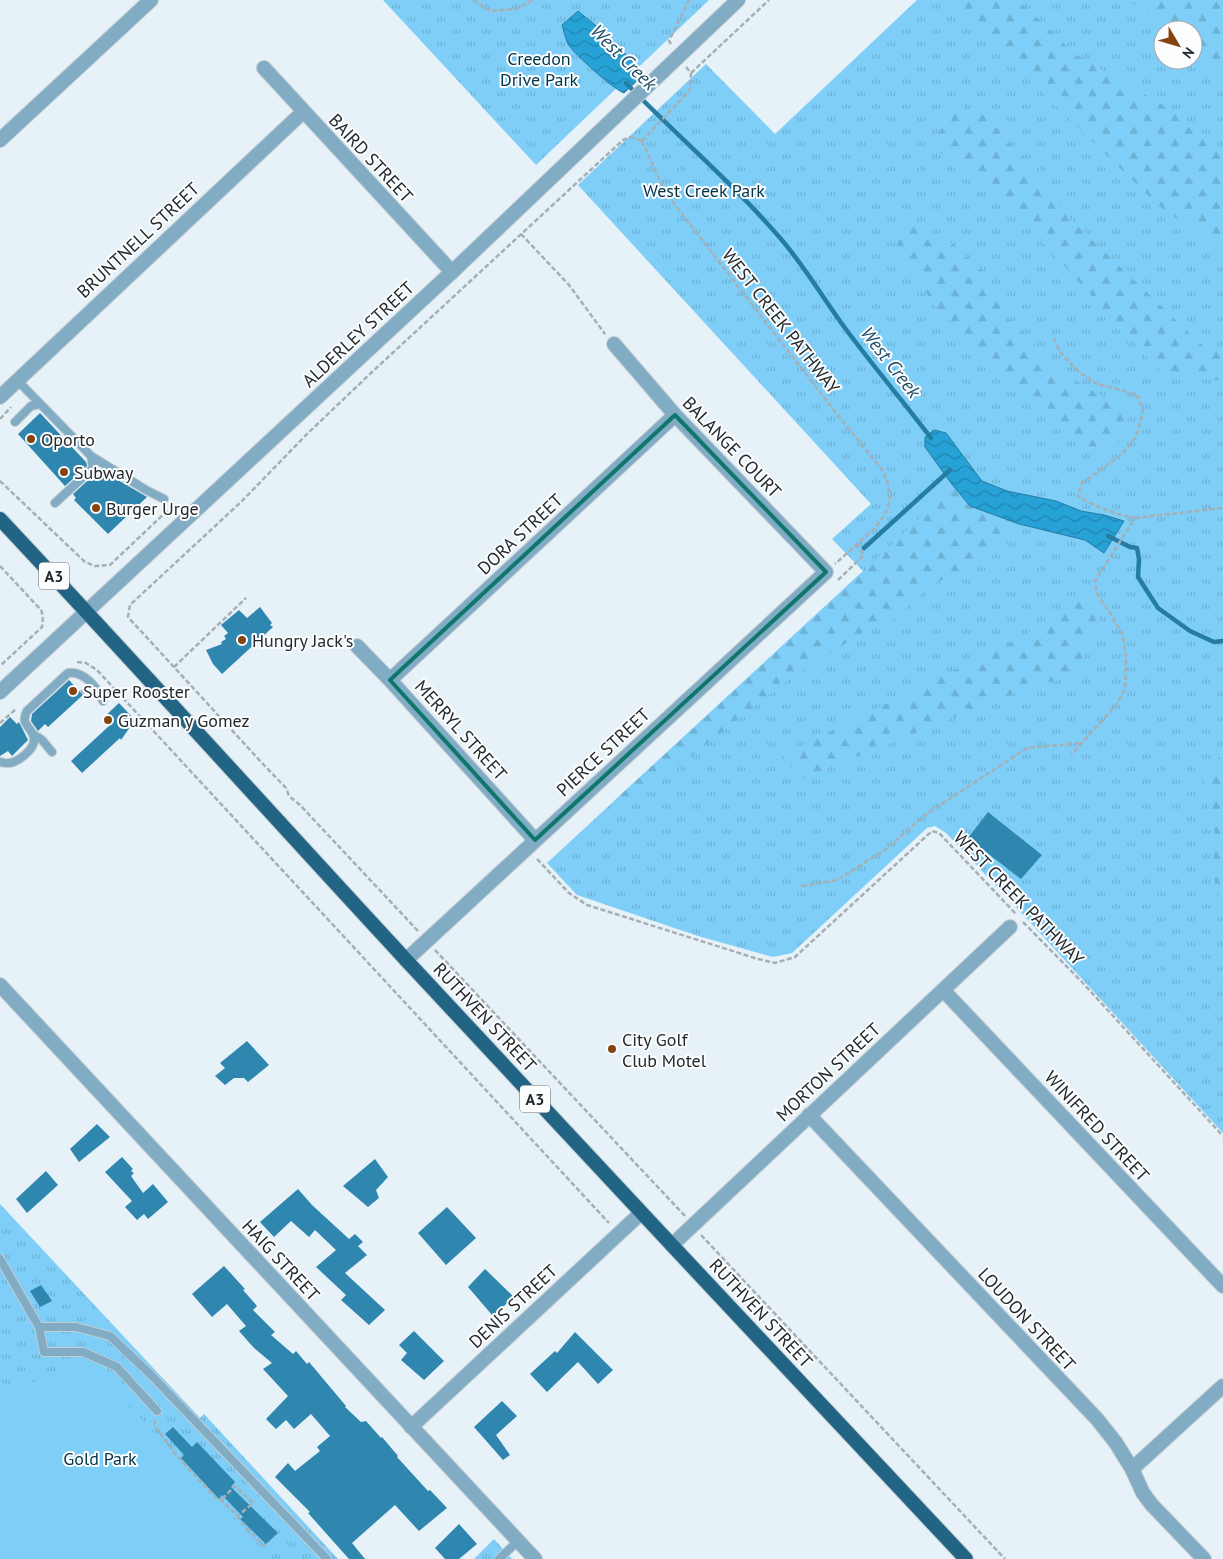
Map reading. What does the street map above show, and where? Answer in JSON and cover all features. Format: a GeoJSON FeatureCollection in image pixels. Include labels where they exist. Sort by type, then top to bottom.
{"type":"FeatureCollection","features":[{"type":"Feature","properties":{"kind":"highway","name":"RUTHVEN STREET"},"geometry":{"type":"LineString","coordinates":[[0,519],[406,960],[966,1559]]}},
{"type":"Feature","properties":{"kind":"street"},"geometry":{"type":"LineString","coordinates":[[0,140],[151,0]]}},
{"type":"Feature","properties":{"kind":"street","name":"ALDERLEY STREET"},"geometry":{"type":"LineString","coordinates":[[0,692],[452,272],[738,0]]}},
{"type":"Feature","properties":{"kind":"street","name":"BAIRD STREET"},"geometry":{"type":"LineString","coordinates":[[264,68],[302,112],[452,272]]}},
{"type":"Feature","properties":{"kind":"street","name":"BRUNTNELL STREET"},"geometry":{"type":"LineString","coordinates":[[0,397],[302,112]]}},
{"type":"Feature","properties":{"kind":"street","name":"BALANGE COURT"},"geometry":{"type":"LineString","coordinates":[[614,344],[676,415],[826,572]]}},
{"type":"Feature","properties":{"kind":"street","name":"DORA STREET"},"geometry":{"type":"LineString","coordinates":[[390,680],[676,415]]}},
{"type":"Feature","properties":{"kind":"street","name":"PIERCE STREET"},"geometry":{"type":"LineString","coordinates":[[406,960],[826,572]]}},
{"type":"Feature","properties":{"kind":"street","name":"MERRYL STREET"},"geometry":{"type":"LineString","coordinates":[[357,646],[535,840]]}},
{"type":"Feature","properties":{"kind":"street","name":"MORTON STREET"},"geometry":{"type":"LineString","coordinates":[[672,1245],[1010,927]]}},
{"type":"Feature","properties":{"kind":"street","name":"HAIG STREET"},"geometry":{"type":"LineString","coordinates":[[0,985],[535,1559]]}},
{"type":"Feature","properties":{"kind":"street","name":"WINIFRED STREET"},"geometry":{"type":"LineString","coordinates":[[944,991],[1223,1286]]}},
{"type":"Feature","properties":{"kind":"street","name":"LOUDON STREET"},"geometry":{"type":"LineString","coordinates":[[809,1115],[1097,1420],[1116,1443],[1132,1469],[1143,1493],[1152,1505],[1204,1559]]}},
{"type":"Feature","properties":{"kind":"street","name":"DENIS STREET"},"geometry":{"type":"LineString","coordinates":[[410,1427],[641,1213]]}},
{"type":"Feature","properties":{"kind":"street"},"geometry":{"type":"LineString","coordinates":[[1132,1469],[1223,1386]]}},
{"type":"Feature","properties":{"kind":"lane"},"geometry":{"type":"LineString","coordinates":[[17,380],[90,456],[164,499]]}},
{"type":"Feature","properties":{"kind":"lane"},"geometry":{"type":"LineString","coordinates":[[15,422],[31,406],[40,404]]}},
{"type":"Feature","properties":{"kind":"lane"},"geometry":{"type":"LineString","coordinates":[[55,503],[93,468],[90,456]]}},
{"type":"Feature","properties":{"kind":"lane"},"geometry":{"type":"LineString","coordinates":[[52,752],[42,740],[33,734],[25,723],[24,717],[27,711],[68,674],[74,672],[99,691],[103,701]]}},
{"type":"Feature","properties":{"kind":"lane"},"geometry":{"type":"LineString","coordinates":[[0,762],[8,764],[20,758],[32,747],[34,741],[33,734]]}},
{"type":"Feature","properties":{"kind":"lane"},"geometry":{"type":"LineString","coordinates":[[0,1260],[39,1326],[44,1352],[83,1352],[117,1367],[157,1411]]}},
{"type":"Feature","properties":{"kind":"lane"},"geometry":{"type":"LineString","coordinates":[[39,1326],[76,1327],[110,1336],[151,1375],[327,1559]]}},
{"type":"Feature","properties":{"kind":"lane"},"geometry":{"type":"LineString","coordinates":[[499,1559],[518,1541]]}},
{"type":"Feature","properties":{"kind":"path"},"geometry":{"type":"LineString","coordinates":[[473,0],[490,11],[517,9],[533,0]]}},
{"type":"Feature","properties":{"kind":"path"},"geometry":{"type":"LineString","coordinates":[[691,74],[769,0]]}},
{"type":"Feature","properties":{"kind":"path"},"geometry":{"type":"LineString","coordinates":[[426,940],[300,805],[289,796],[281,782],[128,617],[130,605],[241,502],[319,422],[622,140],[630,137],[642,141],[678,104]]}},
{"type":"Feature","properties":{"kind":"path","name":"WEST CREEK PATHWAY"},"geometry":{"type":"LineString","coordinates":[[642,141],[664,192],[881,468],[888,483],[890,499],[885,515],[873,530],[826,572]]}},
{"type":"Feature","properties":{"kind":"path"},"geometry":{"type":"LineString","coordinates":[[521,234],[569,286],[599,328],[614,344]]}},
{"type":"Feature","properties":{"kind":"path"},"geometry":{"type":"LineString","coordinates":[[1054,338],[1060,352],[1079,372],[1097,384],[1122,390],[1138,397],[1143,412],[1136,437],[1121,456],[1081,484],[1078,496],[1086,502],[1124,516],[1135,518],[1223,508]]}},
{"type":"Feature","properties":{"kind":"path"},"geometry":{"type":"LineString","coordinates":[[0,480],[85,562],[95,566],[110,565],[172,505]]}},
{"type":"Feature","properties":{"kind":"path"},"geometry":{"type":"LineString","coordinates":[[1071,755],[1117,704],[1125,689],[1126,656],[1123,635],[1108,608],[1096,594],[1095,581],[1135,518]]}},
{"type":"Feature","properties":{"kind":"path"},"geometry":{"type":"LineString","coordinates":[[856,545],[864,556]]}},
{"type":"Feature","properties":{"kind":"path"},"geometry":{"type":"LineString","coordinates":[[0,566],[41,610],[43,616],[42,627],[0,666]]}},
{"type":"Feature","properties":{"kind":"path"},"geometry":{"type":"LineString","coordinates":[[174,667],[246,598]]}},
{"type":"Feature","properties":{"kind":"path"},"geometry":{"type":"LineString","coordinates":[[82,658],[82,662],[97,670],[619,1234]]}},
{"type":"Feature","properties":{"kind":"path"},"geometry":{"type":"LineString","coordinates":[[802,886],[837,880],[886,849],[925,815],[1027,748],[1082,743]]}},
{"type":"Feature","properties":{"kind":"path","name":"WEST CREEK PATHWAY"},"geometry":{"type":"LineString","coordinates":[[537,858],[569,893],[587,905],[775,963],[795,958],[926,834],[932,831],[939,833],[1081,981],[1223,1136]]}},
{"type":"Feature","properties":{"kind":"path"},"geometry":{"type":"LineString","coordinates":[[438,952],[686,1216]]}},
{"type":"Feature","properties":{"kind":"path"},"geometry":{"type":"LineString","coordinates":[[706,1241],[1005,1559]]}},
{"type":"Feature","properties":{"kind":"path"},"geometry":{"type":"LineString","coordinates":[[157,1411],[154,1425],[177,1456],[216,1498],[221,1500],[238,1516],[240,1521],[266,1546]]}},
{"type":"Feature","properties":{"kind":"path"},"geometry":{"type":"LineString","coordinates":[[221,1500],[235,1486],[247,1497],[252,1503],[238,1516]]}},
{"type":"Feature","properties":{"kind":"highlighted area"},"geometry":{"type":"Polygon","coordinates":[[[675,415],[826,572],[535,840],[390,680],[675,415]]]}},
{"type":"Feature","properties":{"kind":"green space","name":"Creedon Drive Park"},"geometry":{"type":"Polygon","coordinates":[[[383,0],[709,0],[536,165],[383,0]]]}},
{"type":"Feature","properties":{"kind":"green space","name":"West Creek Park"},"geometry":{"type":"Polygon","coordinates":[[[917,0],[1223,0],[1223,1133],[1029,921],[946,833],[935,826],[927,828],[792,953],[773,957],[698,936],[577,895],[547,863],[863,571],[832,539],[871,504],[578,185],[706,64],[775,134],[917,0]]]}},
{"type":"Feature","properties":{"kind":"green space"},"geometry":{"type":"Polygon","coordinates":[[[965,0],[1018,0],[1075,54],[1175,112],[1223,150],[1223,251],[1159,206],[956,9],[965,0]]]}},
{"type":"Feature","properties":{"kind":"green space"},"geometry":{"type":"Polygon","coordinates":[[[1129,0],[1223,0],[1223,76],[1203,60],[1203,20],[1154,20],[1129,0]]]}},
{"type":"Feature","properties":{"kind":"green space"},"geometry":{"type":"Polygon","coordinates":[[[952,101],[989,118],[1069,218],[1204,347],[1223,351],[1223,381],[1161,372],[1005,201],[934,148],[952,101]]]}},
{"type":"Feature","properties":{"kind":"green space"},"geometry":{"type":"Polygon","coordinates":[[[914,226],[953,244],[981,270],[1003,313],[1055,366],[1085,387],[1127,409],[1128,427],[1112,452],[1089,449],[1034,410],[993,365],[942,314],[905,265],[897,247],[896,229],[914,226]]]}},
{"type":"Feature","properties":{"kind":"green space"},"geometry":{"type":"Polygon","coordinates":[[[951,483],[970,506],[1019,524],[959,573],[934,583],[888,624],[862,633],[784,683],[634,801],[617,804],[614,801],[864,571],[923,515],[951,483]]]}},
{"type":"Feature","properties":{"kind":"green space"},"geometry":{"type":"Polygon","coordinates":[[[1087,594],[1101,616],[1096,626],[1081,643],[1087,672],[1076,677],[1038,684],[801,779],[782,755],[1018,639],[1087,594]]]}},
{"type":"Feature","properties":{"kind":"green space"},"geometry":{"type":"Polygon","coordinates":[[[1223,729],[1223,912],[1212,871],[1216,838],[1202,776],[1221,755],[1223,729]]]}},
{"type":"Feature","properties":{"kind":"green space","name":"Gold Park"},"geometry":{"type":"Polygon","coordinates":[[[0,1204],[200,1418],[204,1414],[338,1559],[0,1559],[0,1204]]]}},
{"type":"Feature","properties":{"kind":"green space"},"geometry":{"type":"Polygon","coordinates":[[[91,1365],[271,1559],[0,1559],[0,1400],[30,1383],[91,1365]]]}},
{"type":"Feature","properties":{"kind":"green space"},"geometry":{"type":"Polygon","coordinates":[[[494,1539],[512,1559],[474,1559],[494,1539]]]}},
{"type":"Feature","properties":{"kind":"water"},"geometry":{"type":"Polygon","coordinates":[[[578,11],[606,34],[638,67],[639,79],[624,93],[594,71],[568,44],[562,25],[578,11]]]}},
{"type":"Feature","properties":{"kind":"water"},"geometry":{"type":"Polygon","coordinates":[[[934,430],[946,433],[982,481],[1007,491],[1056,501],[1081,511],[1124,521],[1104,553],[1085,540],[1019,524],[970,506],[925,447],[925,437],[934,430]]]}},
{"type":"Feature","properties":{"kind":"building"},"geometry":{"type":"Polygon","coordinates":[[[40,413],[86,462],[87,466],[65,486],[18,434],[40,413]]]}},
{"type":"Feature","properties":{"kind":"building"},"geometry":{"type":"Polygon","coordinates":[[[102,469],[118,481],[147,497],[108,534],[74,500],[76,498],[73,494],[96,473],[99,475],[102,469]]]}},
{"type":"Feature","properties":{"kind":"building","name":"Hungry Jack's"},"geometry":{"type":"Polygon","coordinates":[[[260,607],[273,627],[222,674],[213,664],[206,650],[222,644],[221,642],[226,639],[224,636],[228,633],[221,625],[239,610],[247,618],[260,607]]]}},
{"type":"Feature","properties":{"kind":"building"},"geometry":{"type":"Polygon","coordinates":[[[69,680],[83,695],[48,727],[45,724],[38,731],[31,721],[32,714],[69,680]]]}},
{"type":"Feature","properties":{"kind":"building"},"geometry":{"type":"Polygon","coordinates":[[[119,703],[135,720],[121,740],[120,738],[82,773],[71,761],[109,726],[102,719],[119,703]]]}},
{"type":"Feature","properties":{"kind":"building"},"geometry":{"type":"Polygon","coordinates":[[[10,717],[17,724],[19,722],[28,740],[12,756],[8,751],[0,756],[0,727],[10,717]]]}},
{"type":"Feature","properties":{"kind":"building"},"geometry":{"type":"Polygon","coordinates":[[[988,812],[1042,855],[1021,879],[968,838],[988,812]]]}},
{"type":"Feature","properties":{"kind":"building"},"geometry":{"type":"Polygon","coordinates":[[[247,1041],[269,1065],[248,1082],[244,1078],[234,1078],[225,1085],[215,1076],[225,1068],[220,1063],[247,1041]]]}},
{"type":"Feature","properties":{"kind":"building"},"geometry":{"type":"Polygon","coordinates":[[[97,1124],[110,1137],[79,1162],[70,1149],[97,1124]]]}},
{"type":"Feature","properties":{"kind":"building"},"geometry":{"type":"Polygon","coordinates":[[[122,1157],[133,1169],[131,1171],[134,1173],[131,1176],[143,1193],[153,1184],[168,1202],[148,1219],[144,1214],[137,1220],[125,1207],[132,1201],[105,1172],[122,1157]]]}},
{"type":"Feature","properties":{"kind":"building"},"geometry":{"type":"Polygon","coordinates":[[[375,1159],[388,1177],[376,1190],[379,1198],[368,1207],[343,1186],[375,1159]]]}},
{"type":"Feature","properties":{"kind":"building"},"geometry":{"type":"Polygon","coordinates":[[[46,1171],[58,1185],[27,1213],[16,1199],[46,1171]]]}},
{"type":"Feature","properties":{"kind":"building"},"geometry":{"type":"Polygon","coordinates":[[[298,1189],[312,1205],[349,1239],[355,1234],[363,1242],[358,1246],[367,1255],[345,1273],[385,1310],[369,1325],[341,1300],[346,1295],[316,1267],[336,1250],[315,1230],[309,1237],[291,1221],[274,1237],[260,1222],[298,1189]]]}},
{"type":"Feature","properties":{"kind":"building"},"geometry":{"type":"Polygon","coordinates":[[[447,1207],[476,1238],[446,1265],[418,1233],[447,1207]]]}},
{"type":"Feature","properties":{"kind":"building"},"geometry":{"type":"Polygon","coordinates":[[[224,1266],[245,1289],[243,1290],[257,1306],[253,1310],[275,1332],[271,1335],[293,1354],[296,1351],[307,1364],[309,1362],[345,1407],[361,1422],[366,1421],[428,1491],[430,1490],[447,1508],[419,1531],[395,1505],[352,1543],[365,1559],[349,1559],[308,1513],[310,1512],[275,1477],[288,1463],[295,1471],[320,1451],[317,1447],[330,1436],[311,1414],[294,1429],[286,1420],[276,1429],[266,1419],[288,1396],[263,1369],[272,1363],[254,1348],[239,1331],[246,1326],[227,1304],[212,1317],[192,1294],[224,1266]]]}},
{"type":"Feature","properties":{"kind":"building"},"geometry":{"type":"Polygon","coordinates":[[[485,1269],[514,1297],[493,1316],[468,1287],[485,1269]]]}},
{"type":"Feature","properties":{"kind":"building"},"geometry":{"type":"Polygon","coordinates":[[[41,1285],[52,1301],[40,1307],[30,1291],[41,1285]]]}},
{"type":"Feature","properties":{"kind":"building"},"geometry":{"type":"Polygon","coordinates":[[[414,1331],[444,1361],[424,1380],[401,1360],[407,1353],[399,1345],[414,1331]]]}},
{"type":"Feature","properties":{"kind":"building"},"geometry":{"type":"Polygon","coordinates":[[[575,1332],[613,1370],[598,1384],[578,1362],[547,1392],[530,1374],[555,1351],[557,1353],[575,1332]]]}},
{"type":"Feature","properties":{"kind":"building"},"geometry":{"type":"Polygon","coordinates":[[[502,1401],[517,1416],[496,1435],[510,1455],[503,1460],[474,1427],[502,1401]]]}},
{"type":"Feature","properties":{"kind":"building"},"geometry":{"type":"Polygon","coordinates":[[[173,1427],[192,1447],[197,1442],[235,1482],[231,1487],[278,1533],[266,1544],[240,1519],[243,1517],[222,1495],[219,1499],[181,1458],[184,1455],[165,1434],[173,1427]]]}},
{"type":"Feature","properties":{"kind":"building"},"geometry":{"type":"Polygon","coordinates":[[[459,1524],[477,1544],[459,1559],[445,1559],[435,1548],[459,1524]]]}},
{"type":"Feature","properties":{"kind":"waterway","name":"West Creek"},"geometry":{"type":"LineString","coordinates":[[626,83],[763,218],[798,260],[837,317],[931,438]]}},
{"type":"Feature","properties":{"kind":"waterway"},"geometry":{"type":"LineString","coordinates":[[864,548],[950,470]]}},
{"type":"Feature","properties":{"kind":"waterway","name":"West Creek"},"geometry":{"type":"LineString","coordinates":[[1108,536],[1130,547],[1137,548],[1139,559],[1138,577],[1158,608],[1190,631],[1214,642],[1223,641]]}},
{"type":"Feature","properties":{"kind":"place","name":"Oporto"},"geometry":{"type":"Point","coordinates":[31,439]}},
{"type":"Feature","properties":{"kind":"place","name":"Subway"},"geometry":{"type":"Point","coordinates":[64,472]}},
{"type":"Feature","properties":{"kind":"place","name":"Burger Urge"},"geometry":{"type":"Point","coordinates":[96,508]}},
{"type":"Feature","properties":{"kind":"place","name":"Hungry Jack's"},"geometry":{"type":"Point","coordinates":[242,640]}},
{"type":"Feature","properties":{"kind":"place","name":"Super Rooster"},"geometry":{"type":"Point","coordinates":[73,691]}},
{"type":"Feature","properties":{"kind":"place","name":"Guzman y Gomez"},"geometry":{"type":"Point","coordinates":[108,720]}},
{"type":"Feature","properties":{"kind":"place","name":"City Golf Club Motel"},"geometry":{"type":"Point","coordinates":[612,1049]}}]}
